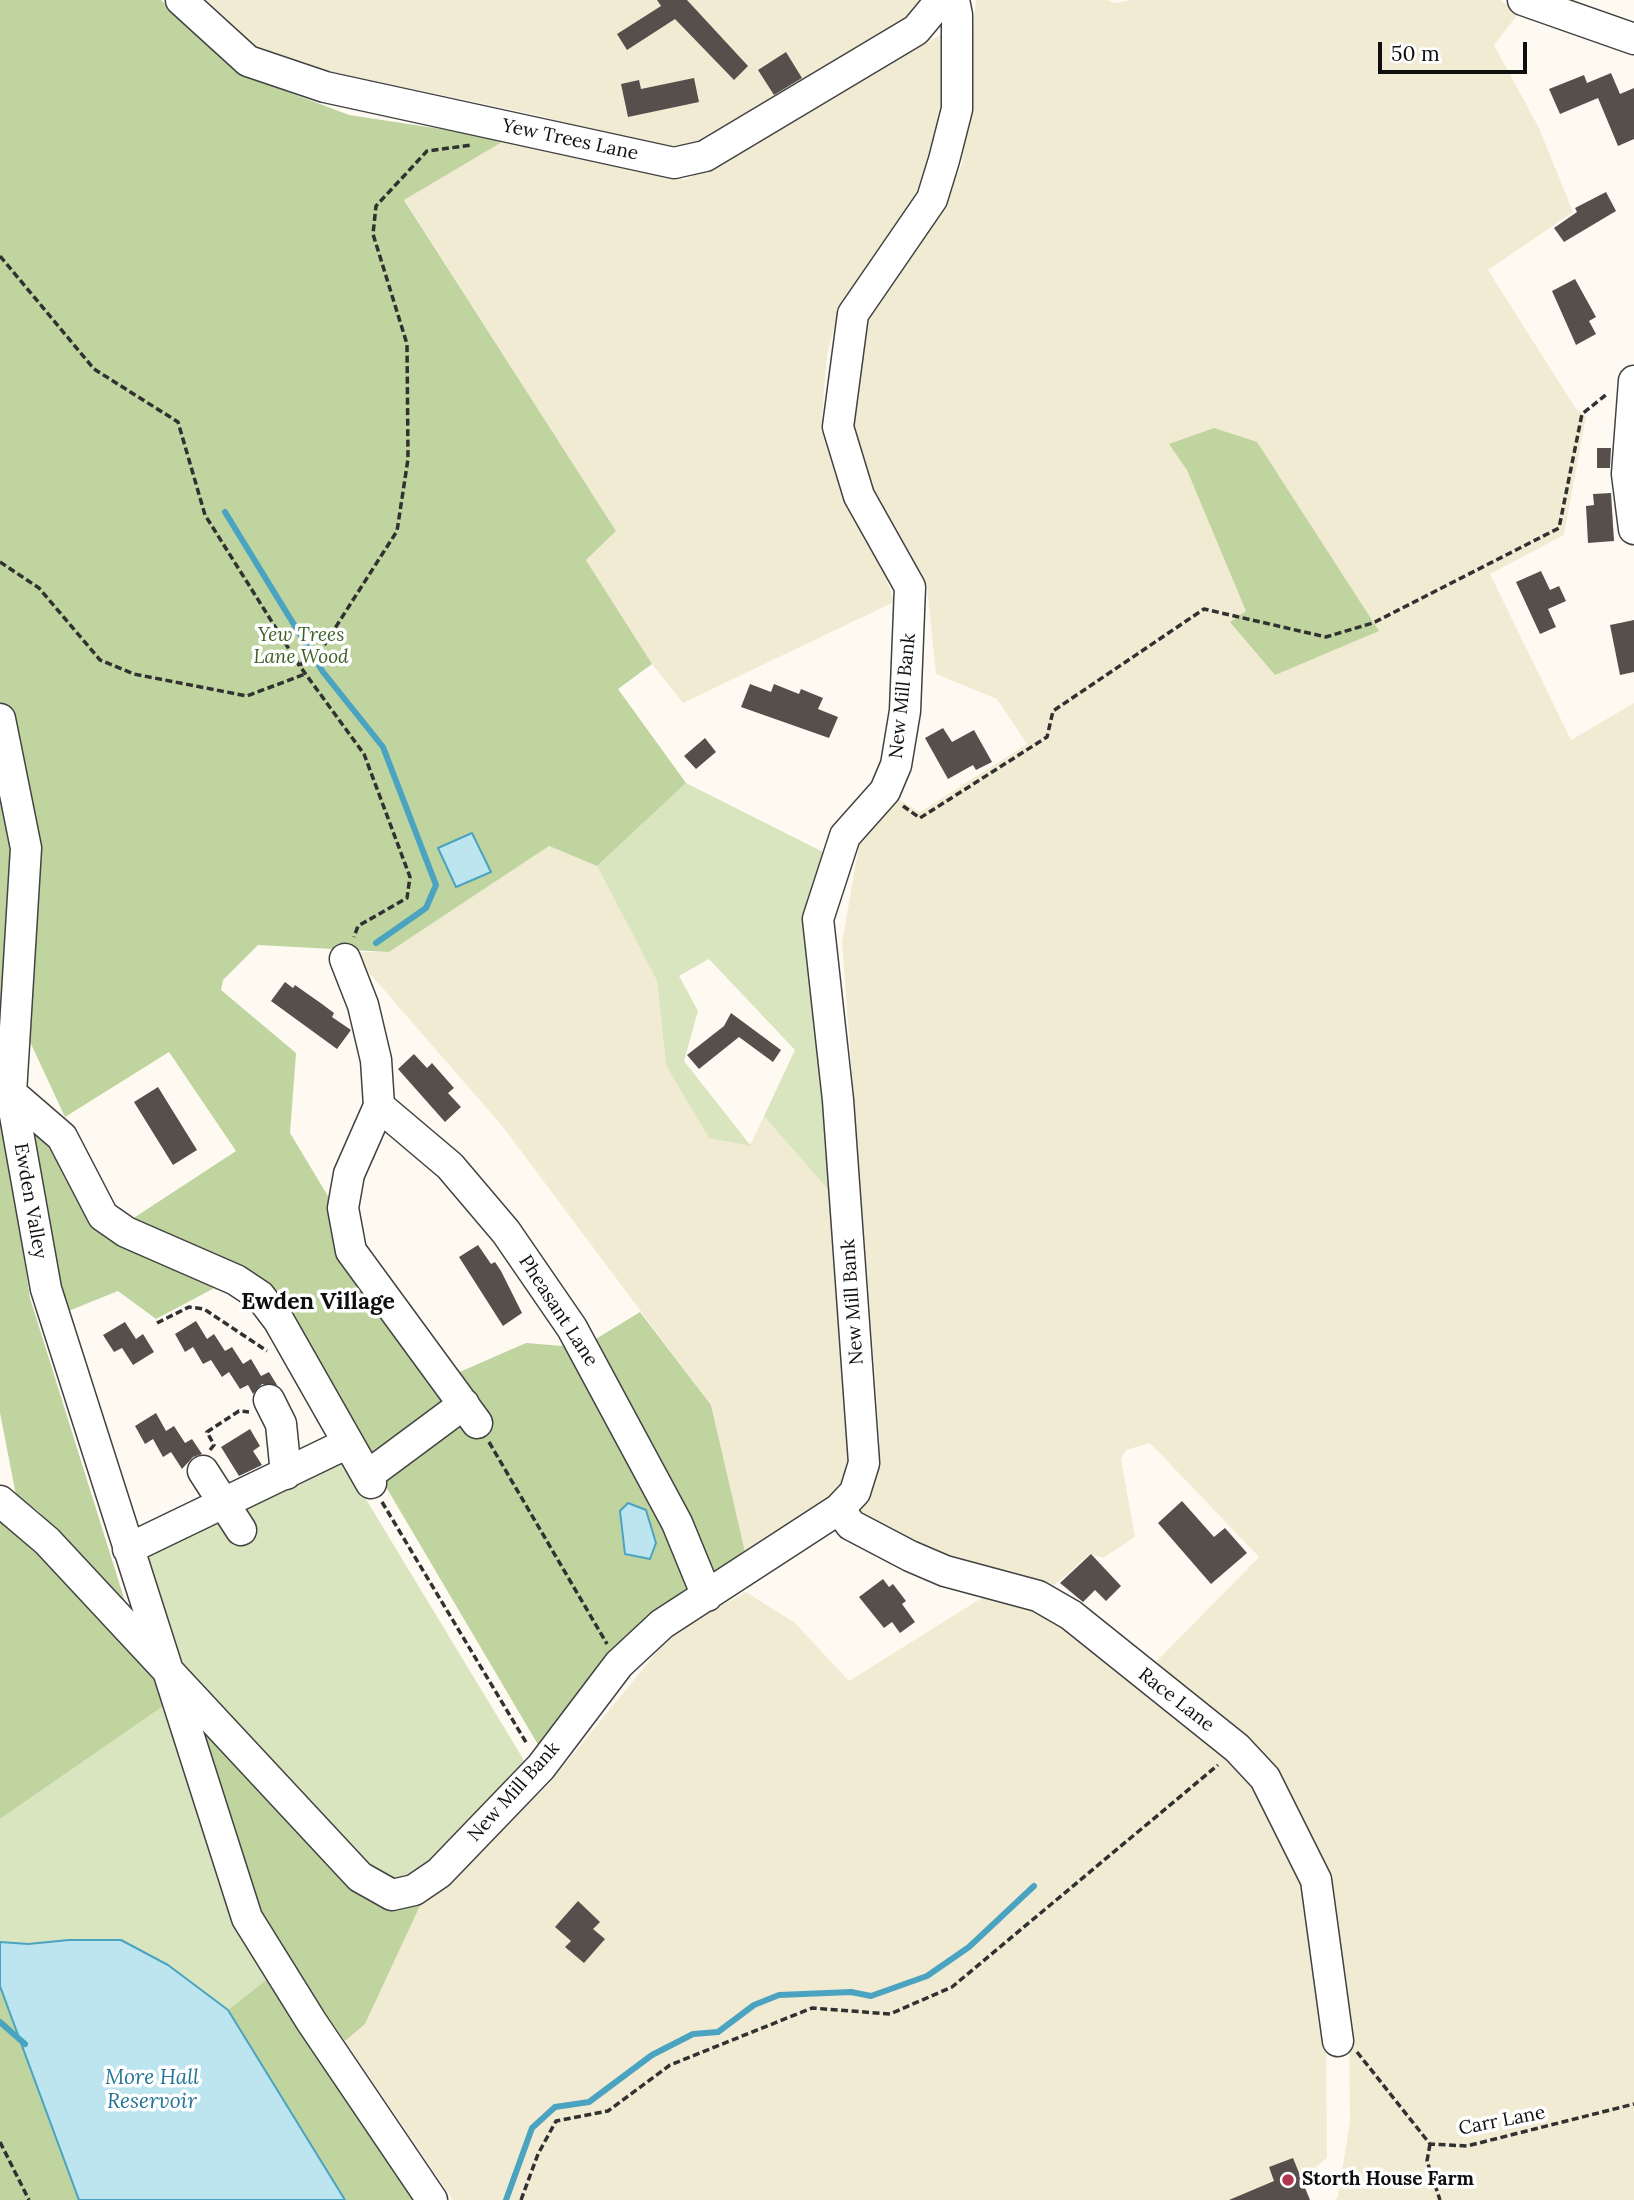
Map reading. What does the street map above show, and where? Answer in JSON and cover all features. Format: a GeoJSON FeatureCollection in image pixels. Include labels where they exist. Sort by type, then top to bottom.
{"type":"FeatureCollection","features":[{"type":"Feature","properties":{"kind":"street","name":"Yew Trees Lane"},"geometry":{"type":"LineString","coordinates":[[181,0],[248,61],[325,87],[674,163],[705,156],[916,30],[940,0]]}},
{"type":"Feature","properties":{"kind":"street","name":"New Mill Bank"},"geometry":{"type":"LineString","coordinates":[[0,1501],[47,1541],[360,1877],[392,1895],[414,1890],[439,1873],[541,1767],[619,1664],[662,1624],[839,1509],[855,1492],[864,1463],[838,1100],[818,919],[845,836],[885,790],[897,765],[905,711],[910,587],[859,496],[838,426],[853,314],[932,199],[944,160],[957,109],[957,15],[954,0]]}},
{"type":"Feature","properties":{"kind":"street"},"geometry":{"type":"LineString","coordinates":[[1523,0],[1634,39]]}},
{"type":"Feature","properties":{"kind":"street"},"geometry":{"type":"LineString","coordinates":[[1623,386],[1627,474],[1634,529]]}},
{"type":"Feature","properties":{"kind":"street"},"geometry":{"type":"LineString","coordinates":[[0,719],[26,848],[11,1093]]}},
{"type":"Feature","properties":{"kind":"street"},"geometry":{"type":"LineString","coordinates":[[345,959],[362,1005],[376,1060],[379,1106],[349,1174],[343,1208],[351,1251],[470,1414],[369,1480]]}},
{"type":"Feature","properties":{"kind":"street","name":"Ewden Valley"},"geometry":{"type":"LineString","coordinates":[[11,1093],[62,1137],[103,1216],[126,1232],[236,1279],[260,1296],[279,1321],[369,1480]]}},
{"type":"Feature","properties":{"kind":"street","name":"Ewden Valley"},"geometry":{"type":"LineString","coordinates":[[11,1093],[46,1289],[247,1918],[311,2021],[432,2200]]}},
{"type":"Feature","properties":{"kind":"street","name":"Pheasant Lane"},"geometry":{"type":"LineString","coordinates":[[379,1106],[450,1166],[506,1232],[572,1328],[613,1399],[677,1523],[707,1596]]}},
{"type":"Feature","properties":{"kind":"street"},"geometry":{"type":"LineString","coordinates":[[269,1400],[281,1425],[286,1474]]}},
{"type":"Feature","properties":{"kind":"street"},"geometry":{"type":"LineString","coordinates":[[128,1549],[348,1443]]}},
{"type":"Feature","properties":{"kind":"street"},"geometry":{"type":"LineString","coordinates":[[203,1471],[241,1530]]}},
{"type":"Feature","properties":{"kind":"street","name":"Race Lane"},"geometry":{"type":"LineString","coordinates":[[839,1509],[851,1525],[910,1556],[946,1571],[1038,1596],[1071,1615],[1237,1748],[1265,1778],[1316,1881],[1338,2041]]}},
{"type":"Feature","properties":{"kind":"path"},"geometry":{"type":"LineString","coordinates":[[299,666],[323,647],[397,531],[408,459],[407,344],[373,234],[376,206],[427,151],[470,145],[498,137],[504,126]]}},
{"type":"Feature","properties":{"kind":"path"},"geometry":{"type":"LineString","coordinates":[[0,256],[94,369],[178,422],[205,515],[299,666],[364,754],[410,877],[407,898],[358,926],[345,959]]}},
{"type":"Feature","properties":{"kind":"path"},"geometry":{"type":"LineString","coordinates":[[897,802],[920,818],[1047,737],[1053,711],[1204,609],[1326,638],[1373,623],[1559,527],[1581,414],[1623,386]]}},
{"type":"Feature","properties":{"kind":"path"},"geometry":{"type":"LineString","coordinates":[[0,562],[39,588],[100,660],[134,674],[247,696],[305,674]]}},
{"type":"Feature","properties":{"kind":"path"},"geometry":{"type":"LineString","coordinates":[[157,1323],[189,1307],[204,1309],[268,1351]]}},
{"type":"Feature","properties":{"kind":"path"},"geometry":{"type":"LineString","coordinates":[[203,1471],[208,1464],[207,1454],[214,1445],[207,1432],[239,1411],[251,1412],[269,1400]]}},
{"type":"Feature","properties":{"kind":"path"},"geometry":{"type":"LineString","coordinates":[[470,1414],[619,1664]]}},
{"type":"Feature","properties":{"kind":"path"},"geometry":{"type":"LineString","coordinates":[[369,1480],[541,1767]]}},
{"type":"Feature","properties":{"kind":"path"},"geometry":{"type":"LineString","coordinates":[[522,2200],[538,2154],[556,2121],[608,2111],[670,2065],[812,2008],[890,2014],[953,1987],[1237,1748]]}},
{"type":"Feature","properties":{"kind":"path"},"geometry":{"type":"LineString","coordinates":[[1338,2041],[1354,2047],[1430,2144],[1427,2161],[1440,2200]]}},
{"type":"Feature","properties":{"kind":"path","name":"Carr Lane"},"geometry":{"type":"LineString","coordinates":[[1430,2144],[1467,2146],[1634,2104]]}},
{"type":"Feature","properties":{"kind":"path"},"geometry":{"type":"LineString","coordinates":[[0,2142],[29,2200]]}},
{"type":"Feature","properties":{"kind":"shaded area"},"geometry":{"type":"Polygon","coordinates":[[[199,0],[924,0],[910,18],[722,136],[679,152],[644,147],[541,116],[295,64],[244,44],[199,0]]]}},
{"type":"Feature","properties":{"kind":"shaded area"},"geometry":{"type":"Polygon","coordinates":[[[976,0],[1108,0],[1114,3],[1132,0],[1500,0],[1519,13],[1494,45],[1539,128],[1573,212],[1488,270],[1576,409],[1586,417],[1564,535],[1490,574],[1571,740],[1634,703],[1634,2200],[1335,2200],[1338,2197],[1350,2121],[1349,2026],[1270,1763],[1229,1720],[1152,1666],[1259,1557],[1150,1443],[1126,1450],[1121,1459],[1135,1537],[1103,1558],[1090,1554],[1051,1588],[966,1566],[886,1532],[860,1511],[880,1442],[842,943],[859,845],[898,799],[920,812],[1027,744],[997,699],[936,674],[927,585],[876,495],[851,433],[864,316],[943,204],[962,164],[976,0]]]}},
{"type":"Feature","properties":{"kind":"shaded area"},"geometry":{"type":"Polygon","coordinates":[[[944,33],[947,109],[919,195],[838,314],[827,354],[821,430],[843,499],[885,574],[894,602],[683,703],[652,664],[586,560],[616,531],[404,199],[507,139],[590,154],[685,180],[944,33]]]}},
{"type":"Feature","properties":{"kind":"shaded area"},"geometry":{"type":"Polygon","coordinates":[[[549,846],[597,866],[657,981],[666,1065],[750,1145],[764,1116],[836,1199],[854,1459],[836,1496],[746,1556],[711,1405],[503,1127],[351,952],[389,952],[549,846]]]}},
{"type":"Feature","properties":{"kind":"shaded area"},"geometry":{"type":"Polygon","coordinates":[[[746,1592],[795,1623],[849,1681],[988,1594],[1067,1621],[1229,1755],[1253,1786],[1308,1885],[1326,2033],[1327,2158],[1301,2179],[1310,2200],[453,2200],[345,2041],[365,2024],[425,1895],[449,1880],[548,1785],[673,1632],[746,1592]]]}},
{"type":"Feature","properties":{"kind":"green space","name":"Yew Trees Lane Wood"},"geometry":{"type":"Polygon","coordinates":[[[0,0],[161,0],[241,74],[349,115],[507,139],[404,200],[616,531],[586,560],[652,664],[618,689],[686,783],[597,866],[549,846],[389,952],[258,945],[223,980],[221,990],[296,1053],[290,1133],[439,1381],[526,1343],[575,1347],[650,1491],[688,1587],[654,1614],[540,1748],[287,1319],[126,1223],[236,1151],[169,1052],[65,1117],[18,1016],[0,1059],[0,0]]]}},
{"type":"Feature","properties":{"kind":"green space"},"geometry":{"type":"Polygon","coordinates":[[[1214,428],[1257,442],[1379,631],[1275,675],[1230,622],[1246,611],[1187,470],[1169,444],[1214,428]]]}},
{"type":"Feature","properties":{"kind":"green space"},"geometry":{"type":"Polygon","coordinates":[[[686,783],[823,852],[810,916],[836,1199],[764,1116],[795,1050],[709,959],[679,976],[698,1011],[684,1061],[751,1146],[709,1138],[666,1065],[657,981],[597,866],[686,783]]]}},
{"type":"Feature","properties":{"kind":"green space"},"geometry":{"type":"Polygon","coordinates":[[[0,1100],[30,1298],[128,1611],[38,1511],[16,1495],[0,1413],[0,1100]]]}},
{"type":"Feature","properties":{"kind":"green space"},"geometry":{"type":"Polygon","coordinates":[[[20,1110],[59,1142],[101,1219],[222,1284],[156,1319],[118,1291],[61,1314],[20,1110]]]}},
{"type":"Feature","properties":{"kind":"green space"},"geometry":{"type":"Polygon","coordinates":[[[640,1312],[711,1405],[746,1556],[707,1580],[591,1342],[640,1312]]]}},
{"type":"Feature","properties":{"kind":"green space"},"geometry":{"type":"Polygon","coordinates":[[[341,1458],[525,1762],[429,1865],[410,1878],[393,1882],[370,1868],[177,1667],[139,1555],[341,1458]]]}},
{"type":"Feature","properties":{"kind":"green space"},"geometry":{"type":"Polygon","coordinates":[[[0,1520],[14,1528],[159,1680],[162,1707],[0,1819],[0,1520]]]}},
{"type":"Feature","properties":{"kind":"green space"},"geometry":{"type":"Polygon","coordinates":[[[162,1707],[237,1920],[271,1976],[228,2010],[168,1965],[121,1940],[28,1944],[0,1942],[0,1819],[162,1707]]]}},
{"type":"Feature","properties":{"kind":"green space"},"geometry":{"type":"Polygon","coordinates":[[[195,1722],[352,1887],[398,1911],[425,1895],[365,2024],[345,2041],[257,1914],[195,1722]]]}},
{"type":"Feature","properties":{"kind":"green space"},"geometry":{"type":"Polygon","coordinates":[[[271,1976],[420,2200],[345,2200],[228,2010],[271,1976]]]}},
{"type":"Feature","properties":{"kind":"green space"},"geometry":{"type":"Polygon","coordinates":[[[0,1984],[80,2200],[0,2200],[0,1984]]]}},
{"type":"Feature","properties":{"kind":"water"},"geometry":{"type":"Polygon","coordinates":[[[472,833],[491,872],[456,887],[438,848],[472,833]]]}},
{"type":"Feature","properties":{"kind":"water"},"geometry":{"type":"Polygon","coordinates":[[[628,1503],[646,1510],[656,1543],[650,1559],[625,1554],[620,1511],[628,1503]]]}},
{"type":"Feature","properties":{"kind":"water","name":"More Hall Reservoir"},"geometry":{"type":"Polygon","coordinates":[[[69,1940],[121,1940],[168,1965],[228,2010],[345,2200],[79,2200],[0,1986],[0,1942],[28,1944],[69,1940]]]}},
{"type":"Feature","properties":{"kind":"building"},"geometry":{"type":"Polygon","coordinates":[[[657,0],[687,0],[748,66],[734,80],[675,19],[627,50],[617,34],[661,6],[657,0]]]}},
{"type":"Feature","properties":{"kind":"building"},"geometry":{"type":"Polygon","coordinates":[[[786,52],[802,78],[774,95],[758,70],[786,52]]]}},
{"type":"Feature","properties":{"kind":"building"},"geometry":{"type":"Polygon","coordinates":[[[1611,73],[1620,94],[1634,88],[1634,139],[1618,146],[1598,98],[1560,114],[1549,89],[1584,75],[1587,83],[1611,73]]]}},
{"type":"Feature","properties":{"kind":"building"},"geometry":{"type":"Polygon","coordinates":[[[694,78],[699,102],[628,117],[621,84],[639,80],[641,89],[694,78]]]}},
{"type":"Feature","properties":{"kind":"building"},"geometry":{"type":"Polygon","coordinates":[[[1606,192],[1616,211],[1564,242],[1554,228],[1577,212],[1575,208],[1606,192]]]}},
{"type":"Feature","properties":{"kind":"building"},"geometry":{"type":"Polygon","coordinates":[[[1575,279],[1596,317],[1589,321],[1596,334],[1576,345],[1552,291],[1575,279]]]}},
{"type":"Feature","properties":{"kind":"building"},"geometry":{"type":"Polygon","coordinates":[[[1597,448],[1611,448],[1610,468],[1597,468],[1597,448]]]}},
{"type":"Feature","properties":{"kind":"building"},"geometry":{"type":"Polygon","coordinates":[[[1611,493],[1614,541],[1588,543],[1586,506],[1594,505],[1593,494],[1611,493]]]}},
{"type":"Feature","properties":{"kind":"building"},"geometry":{"type":"Polygon","coordinates":[[[1541,571],[1550,590],[1559,586],[1566,601],[1548,609],[1556,627],[1540,634],[1516,582],[1541,571]]]}},
{"type":"Feature","properties":{"kind":"building"},"geometry":{"type":"Polygon","coordinates":[[[1634,620],[1634,672],[1620,675],[1610,625],[1634,620]]]}},
{"type":"Feature","properties":{"kind":"building"},"geometry":{"type":"Polygon","coordinates":[[[750,684],[771,692],[774,684],[799,694],[801,689],[823,698],[818,709],[838,717],[829,738],[741,707],[750,684]]]}},
{"type":"Feature","properties":{"kind":"building"},"geometry":{"type":"Polygon","coordinates":[[[943,728],[952,742],[974,730],[992,762],[976,770],[973,765],[948,779],[925,738],[943,728]]]}},
{"type":"Feature","properties":{"kind":"building"},"geometry":{"type":"Polygon","coordinates":[[[705,738],[716,752],[696,769],[684,756],[705,738]]]}},
{"type":"Feature","properties":{"kind":"building"},"geometry":{"type":"Polygon","coordinates":[[[285,982],[293,988],[295,985],[322,1004],[334,1013],[332,1017],[351,1030],[337,1049],[271,1001],[285,982]]]}},
{"type":"Feature","properties":{"kind":"building"},"geometry":{"type":"Polygon","coordinates":[[[731,1013],[781,1050],[773,1062],[739,1037],[699,1069],[687,1055],[724,1026],[731,1013]]]}},
{"type":"Feature","properties":{"kind":"building"},"geometry":{"type":"Polygon","coordinates":[[[414,1054],[427,1068],[432,1063],[454,1088],[448,1093],[461,1107],[445,1122],[398,1069],[414,1054]]]}},
{"type":"Feature","properties":{"kind":"building"},"geometry":{"type":"Polygon","coordinates":[[[158,1087],[197,1150],[173,1165],[134,1102],[158,1087]]]}},
{"type":"Feature","properties":{"kind":"building"},"geometry":{"type":"Polygon","coordinates":[[[478,1245],[491,1264],[495,1262],[501,1271],[522,1313],[503,1326],[459,1257],[478,1245]]]}},
{"type":"Feature","properties":{"kind":"building"},"geometry":{"type":"Polygon","coordinates":[[[196,1321],[207,1339],[214,1334],[225,1351],[232,1347],[243,1364],[251,1359],[261,1376],[269,1372],[277,1385],[262,1384],[253,1394],[248,1385],[240,1389],[229,1372],[222,1377],[211,1360],[203,1364],[193,1347],[185,1352],[175,1334],[196,1321]]]}},
{"type":"Feature","properties":{"kind":"building"},"geometry":{"type":"Polygon","coordinates":[[[125,1322],[136,1339],[143,1334],[154,1352],[133,1365],[122,1348],[114,1352],[103,1335],[125,1322]]]}},
{"type":"Feature","properties":{"kind":"building"},"geometry":{"type":"Polygon","coordinates":[[[156,1413],[166,1431],[174,1426],[185,1443],[192,1439],[202,1454],[193,1457],[182,1469],[171,1452],[163,1457],[153,1439],[145,1444],[135,1426],[156,1413]]]}},
{"type":"Feature","properties":{"kind":"building"},"geometry":{"type":"Polygon","coordinates":[[[250,1429],[260,1446],[253,1451],[262,1465],[239,1476],[221,1447],[250,1429]]]}},
{"type":"Feature","properties":{"kind":"building"},"geometry":{"type":"Polygon","coordinates":[[[1182,1501],[1214,1537],[1225,1528],[1247,1553],[1211,1584],[1158,1523],[1182,1501]]]}},
{"type":"Feature","properties":{"kind":"building"},"geometry":{"type":"Polygon","coordinates":[[[1091,1554],[1121,1586],[1106,1601],[1095,1590],[1083,1602],[1060,1583],[1091,1554]]]}},
{"type":"Feature","properties":{"kind":"building"},"geometry":{"type":"Polygon","coordinates":[[[883,1579],[889,1587],[893,1584],[906,1601],[902,1604],[915,1622],[900,1633],[892,1622],[884,1628],[859,1597],[883,1579]]]}},
{"type":"Feature","properties":{"kind":"building"},"geometry":{"type":"Polygon","coordinates":[[[578,1901],[600,1922],[593,1929],[605,1939],[584,1963],[565,1947],[571,1941],[555,1927],[578,1901]]]}},
{"type":"Feature","properties":{"kind":"building","name":"Storth House Farm"},"geometry":{"type":"Polygon","coordinates":[[[1293,2158],[1310,2200],[1229,2200],[1274,2181],[1269,2167],[1293,2158]]]}},
{"type":"Feature","properties":{"kind":"waterway"},"geometry":{"type":"LineString","coordinates":[[225,512],[323,672],[383,747],[436,885],[426,908],[376,943]]}},
{"type":"Feature","properties":{"kind":"waterway"},"geometry":{"type":"LineString","coordinates":[[506,2200],[532,2128],[555,2107],[589,2102],[652,2055],[693,2034],[718,2032],[754,2005],[779,1995],[851,1992],[871,1996],[927,1976],[969,1947],[1034,1886]]}},
{"type":"Feature","properties":{"kind":"waterway"},"geometry":{"type":"LineString","coordinates":[[0,2022],[25,2044]]}},
{"type":"Feature","properties":{"kind":"place","name":"Storth House Farm"},"geometry":{"type":"Point","coordinates":[1288,2180]}},
{"type":"Feature","properties":{"kind":"district","name":"Ewden Village"},"geometry":{"type":"Point","coordinates":[318,1302]}}]}
